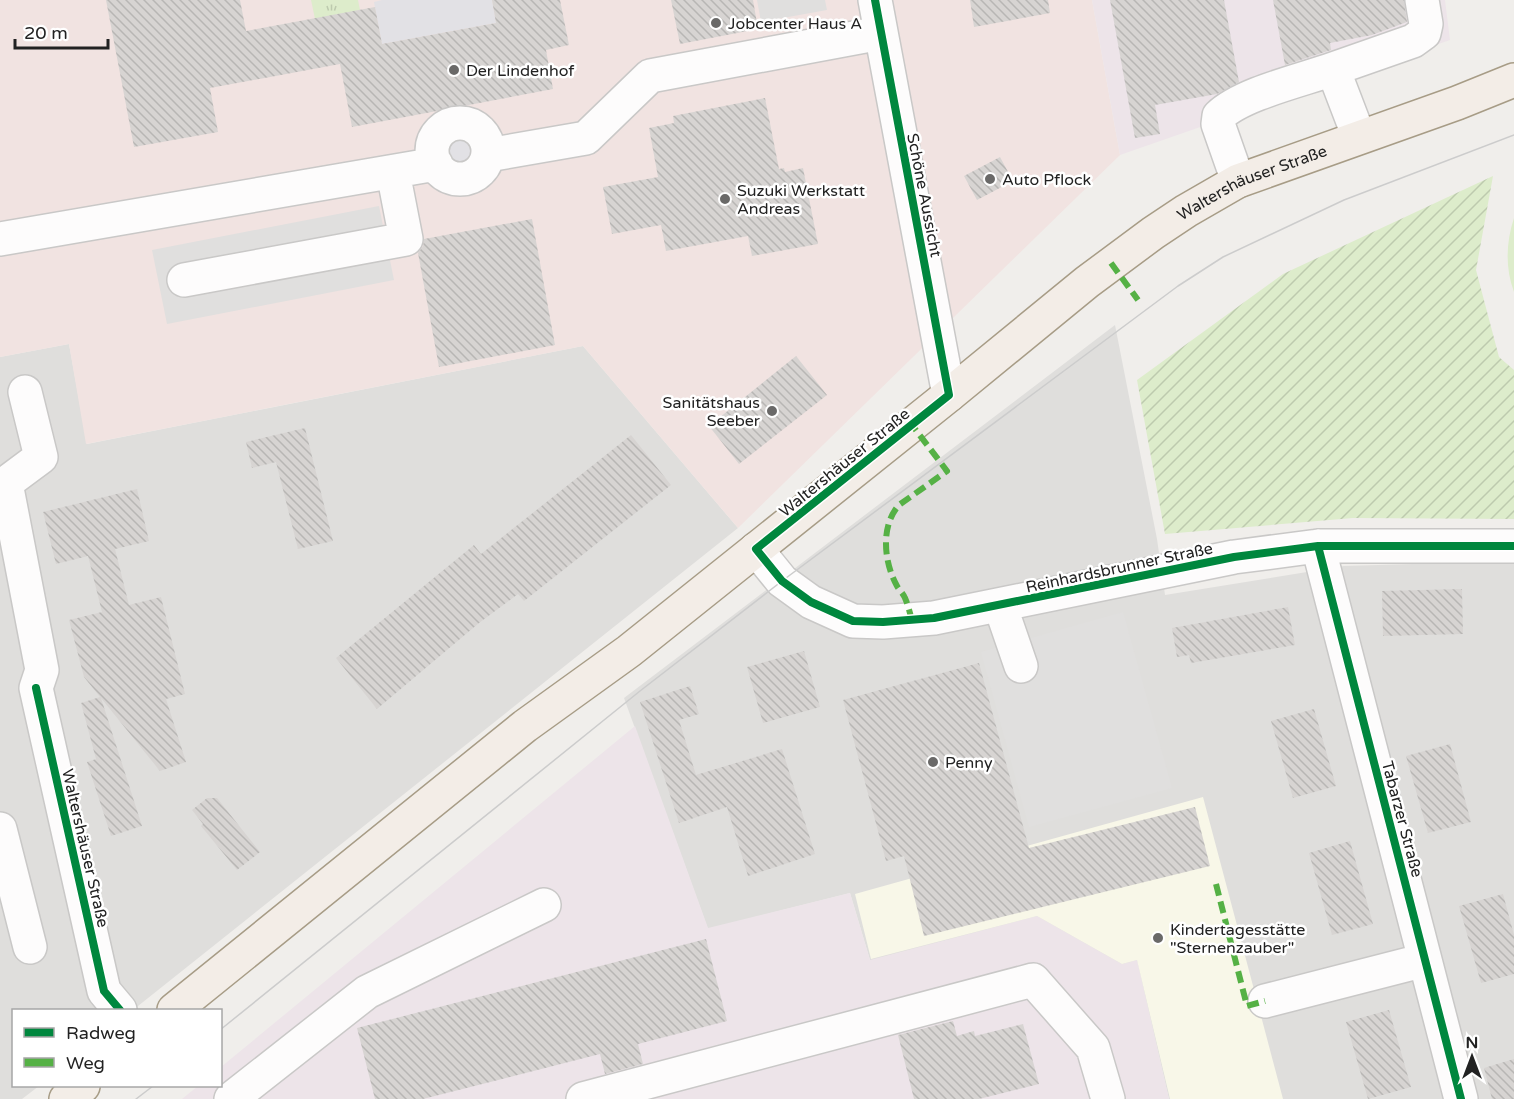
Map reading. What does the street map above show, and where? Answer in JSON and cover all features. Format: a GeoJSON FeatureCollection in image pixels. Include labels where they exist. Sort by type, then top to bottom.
{"type":"FeatureCollection","features":[{"type":"Feature","properties":{"kind":"main road","name":"Waltershäuser Straße"},"geometry":{"type":"LineString","coordinates":[[176,1009],[525,726],[629,651],[1111,263],[1185,211],[1238,181],[1457,103],[1514,80]]}},
{"type":"Feature","properties":{"kind":"main road"},"geometry":{"type":"LineString","coordinates":[[66,1099],[82,1087]]}},
{"type":"Feature","properties":{"kind":"street","name":"Schöne Aussicht"},"geometry":{"type":"LineString","coordinates":[[875,0],[949,395]]}},
{"type":"Feature","properties":{"kind":"street"},"geometry":{"type":"LineString","coordinates":[[1238,181],[1220,132],[1219,116],[1225,109],[1244,99],[1413,41],[1424,33],[1426,24],[1422,0]]}},
{"type":"Feature","properties":{"kind":"street"},"geometry":{"type":"LineString","coordinates":[[488,155],[586,138],[650,76],[881,33]]}},
{"type":"Feature","properties":{"kind":"street"},"geometry":{"type":"LineString","coordinates":[[1333,69],[1359,137]]}},
{"type":"Feature","properties":{"kind":"street"},"geometry":{"type":"LineString","coordinates":[[455,123],[473,126],[484,136],[488,155],[484,167],[472,177],[456,180],[441,173],[433,159],[433,143],[442,130],[455,123]]}},
{"type":"Feature","properties":{"kind":"street"},"geometry":{"type":"LineString","coordinates":[[0,239],[436,164]]}},
{"type":"Feature","properties":{"kind":"street"},"geometry":{"type":"LineString","coordinates":[[184,280],[406,239],[393,172]]}},
{"type":"Feature","properties":{"kind":"street","name":"Waltershäuser Straße"},"geometry":{"type":"LineString","coordinates":[[25,392],[41,457],[6,483],[42,670],[36,688],[104,991],[118,1009]]}},
{"type":"Feature","properties":{"kind":"street","name":"Reinhardsbrunner Straße"},"geometry":{"type":"LineString","coordinates":[[756,549],[782,581],[812,603],[853,621],[912,621],[1233,557],[1318,546],[1514,546]]}},
{"type":"Feature","properties":{"kind":"street","name":"Tabarzer Straße"},"geometry":{"type":"LineString","coordinates":[[1318,546],[1461,1099]]}},
{"type":"Feature","properties":{"kind":"street"},"geometry":{"type":"LineString","coordinates":[[1000,605],[1021,666]]}},
{"type":"Feature","properties":{"kind":"street"},"geometry":{"type":"LineString","coordinates":[[0,829],[30,947]]}},
{"type":"Feature","properties":{"kind":"street"},"geometry":{"type":"LineString","coordinates":[[231,1099],[367,992],[544,905]]}},
{"type":"Feature","properties":{"kind":"street"},"geometry":{"type":"LineString","coordinates":[[1265,1001],[1425,960]]}},
{"type":"Feature","properties":{"kind":"street"},"geometry":{"type":"LineString","coordinates":[[582,1099],[1033,980],[1093,1048],[1108,1099]]}},
{"type":"Feature","properties":{"kind":"shaded area"},"geometry":{"type":"Polygon","coordinates":[[[0,0],[1092,0],[1120,155],[738,528],[583,346],[86,444],[69,344],[0,357],[0,0]]]}},
{"type":"Feature","properties":{"kind":"shaded area"},"geometry":{"type":"Polygon","coordinates":[[[382,0],[492,0],[496,23],[382,44],[374,2],[382,0]]]}},
{"type":"Feature","properties":{"kind":"shaded area"},"geometry":{"type":"Polygon","coordinates":[[[757,0],[825,0],[827,10],[761,22],[757,0]]]}},
{"type":"Feature","properties":{"kind":"shaded area"},"geometry":{"type":"Polygon","coordinates":[[[1092,0],[1445,0],[1450,40],[1120,155],[1092,0]]]}},
{"type":"Feature","properties":{"kind":"shaded area"},"geometry":{"type":"Polygon","coordinates":[[[458,138],[469,141],[473,151],[469,161],[458,165],[449,160],[446,155],[448,144],[458,138]]]}},
{"type":"Feature","properties":{"kind":"shaded area"},"geometry":{"type":"Polygon","coordinates":[[[379,206],[394,280],[167,324],[152,250],[379,206]]]}},
{"type":"Feature","properties":{"kind":"shaded area"},"geometry":{"type":"Polygon","coordinates":[[[1115,325],[1157,539],[1165,595],[1344,566],[1514,561],[1514,1099],[1169,1099],[1137,961],[1122,965],[870,960],[850,893],[708,929],[624,698],[1115,325]]]}},
{"type":"Feature","properties":{"kind":"shaded area"},"geometry":{"type":"Polygon","coordinates":[[[69,344],[87,444],[583,346],[738,528],[134,1009],[12,1009],[12,1087],[38,1087],[22,1099],[0,1099],[0,357],[69,344]]]}},
{"type":"Feature","properties":{"kind":"shaded area"},"geometry":{"type":"Polygon","coordinates":[[[1123,612],[1172,788],[1029,827],[981,652],[1123,612]]]}},
{"type":"Feature","properties":{"kind":"shaded area"},"geometry":{"type":"Polygon","coordinates":[[[635,726],[708,928],[850,893],[870,960],[1037,916],[1122,964],[1137,960],[1169,1099],[182,1099],[197,1087],[222,1087],[222,1066],[635,726]]]}},
{"type":"Feature","properties":{"kind":"shaded area","name":"Kindertagesstätte \"Sternenzauber\""},"geometry":{"type":"Polygon","coordinates":[[[1203,797],[1283,1099],[1170,1099],[1137,960],[1122,964],[1037,916],[871,959],[855,894],[1203,797]]]}},
{"type":"Feature","properties":{"kind":"green space"},"geometry":{"type":"Polygon","coordinates":[[[311,0],[358,0],[360,10],[315,19],[311,0]]]}},
{"type":"Feature","properties":{"kind":"green space"},"geometry":{"type":"Polygon","coordinates":[[[1493,176],[1476,270],[1499,357],[1514,370],[1514,519],[1353,518],[1165,534],[1137,380],[1283,274],[1493,176]]]}},
{"type":"Feature","properties":{"kind":"green space"},"geometry":{"type":"Polygon","coordinates":[[[1514,218],[1514,292],[1509,274],[1508,255],[1509,236],[1514,218]]]}},
{"type":"Feature","properties":{"kind":"building"},"geometry":{"type":"Polygon","coordinates":[[[106,0],[240,0],[246,31],[375,7],[382,44],[496,23],[492,0],[560,0],[569,45],[546,50],[553,89],[352,127],[340,64],[210,88],[218,132],[134,147],[106,0]]]}},
{"type":"Feature","properties":{"kind":"building","name":"Jobcenter Haus A"},"geometry":{"type":"Polygon","coordinates":[[[671,0],[753,0],[758,29],[680,44],[671,0]]]}},
{"type":"Feature","properties":{"kind":"building"},"geometry":{"type":"Polygon","coordinates":[[[970,0],[1048,0],[1050,13],[974,27],[970,0]]]}},
{"type":"Feature","properties":{"kind":"building"},"geometry":{"type":"Polygon","coordinates":[[[1110,0],[1224,0],[1239,82],[1217,94],[1155,105],[1160,134],[1135,138],[1110,0]]]}},
{"type":"Feature","properties":{"kind":"building"},"geometry":{"type":"Polygon","coordinates":[[[1273,0],[1404,0],[1407,22],[1372,35],[1330,43],[1331,50],[1285,65],[1273,0]]]}},
{"type":"Feature","properties":{"kind":"building"},"geometry":{"type":"Polygon","coordinates":[[[765,98],[779,169],[784,168],[785,172],[803,168],[818,244],[752,256],[748,236],[666,251],[661,225],[612,234],[603,187],[658,177],[649,128],[674,123],[673,116],[765,98]]]}},
{"type":"Feature","properties":{"kind":"building"},"geometry":{"type":"Polygon","coordinates":[[[1000,157],[1013,181],[977,200],[964,176],[1000,157]]]}},
{"type":"Feature","properties":{"kind":"building"},"geometry":{"type":"Polygon","coordinates":[[[532,219],[555,345],[439,367],[418,253],[423,246],[424,239],[532,219]]]}},
{"type":"Feature","properties":{"kind":"building"},"geometry":{"type":"Polygon","coordinates":[[[796,356],[827,395],[739,464],[709,426],[796,356]]]}},
{"type":"Feature","properties":{"kind":"building"},"geometry":{"type":"Polygon","coordinates":[[[305,428],[333,541],[298,549],[276,462],[252,468],[246,442],[305,428]]]}},
{"type":"Feature","properties":{"kind":"building"},"geometry":{"type":"Polygon","coordinates":[[[631,435],[671,485],[524,601],[518,594],[479,623],[377,709],[336,658],[474,545],[481,554],[631,435]]]}},
{"type":"Feature","properties":{"kind":"building"},"geometry":{"type":"Polygon","coordinates":[[[137,489],[149,541],[115,549],[129,605],[161,597],[185,694],[166,699],[186,762],[160,771],[101,698],[142,826],[111,836],[87,762],[96,759],[81,703],[100,697],[84,677],[69,620],[102,612],[88,556],[56,564],[43,512],[137,489]]]}},
{"type":"Feature","properties":{"kind":"building"},"geometry":{"type":"Polygon","coordinates":[[[1462,589],[1463,634],[1383,636],[1382,591],[1462,589]]]}},
{"type":"Feature","properties":{"kind":"building"},"geometry":{"type":"Polygon","coordinates":[[[1288,607],[1295,645],[1191,663],[1189,655],[1177,657],[1172,628],[1288,607]]]}},
{"type":"Feature","properties":{"kind":"building"},"geometry":{"type":"Polygon","coordinates":[[[804,651],[820,707],[763,723],[747,667],[804,651]]]}},
{"type":"Feature","properties":{"kind":"building"},"geometry":{"type":"Polygon","coordinates":[[[979,663],[1029,848],[1195,807],[1210,866],[924,936],[904,856],[886,861],[843,700],[979,663]]]}},
{"type":"Feature","properties":{"kind":"building"},"geometry":{"type":"Polygon","coordinates":[[[690,686],[699,714],[679,720],[696,775],[782,749],[815,854],[748,876],[727,807],[679,823],[640,702],[690,686]]]}},
{"type":"Feature","properties":{"kind":"building"},"geometry":{"type":"Polygon","coordinates":[[[1314,709],[1336,786],[1293,798],[1271,721],[1314,709]]]}},
{"type":"Feature","properties":{"kind":"building"},"geometry":{"type":"Polygon","coordinates":[[[1450,744],[1471,822],[1428,833],[1406,756],[1450,744]]]}},
{"type":"Feature","properties":{"kind":"building"},"geometry":{"type":"Polygon","coordinates":[[[207,798],[217,798],[260,852],[237,870],[201,826],[203,824],[192,810],[207,798]]]}},
{"type":"Feature","properties":{"kind":"building"},"geometry":{"type":"Polygon","coordinates":[[[1350,841],[1373,924],[1332,935],[1309,853],[1350,841]]]}},
{"type":"Feature","properties":{"kind":"building"},"geometry":{"type":"Polygon","coordinates":[[[1503,894],[1514,935],[1514,974],[1481,983],[1459,906],[1503,894]]]}},
{"type":"Feature","properties":{"kind":"building"},"geometry":{"type":"Polygon","coordinates":[[[706,939],[727,1021],[638,1044],[643,1064],[605,1074],[600,1054],[423,1099],[375,1099],[357,1028],[706,939]]]}},
{"type":"Feature","properties":{"kind":"building"},"geometry":{"type":"Polygon","coordinates":[[[1389,1010],[1411,1087],[1368,1099],[1346,1022],[1389,1010]]]}},
{"type":"Feature","properties":{"kind":"building"},"geometry":{"type":"Polygon","coordinates":[[[953,1021],[957,1036],[974,1031],[975,1036],[1023,1024],[1039,1084],[979,1099],[914,1099],[898,1035],[953,1021]]]}},
{"type":"Feature","properties":{"kind":"building"},"geometry":{"type":"Polygon","coordinates":[[[1514,1059],[1514,1099],[1492,1099],[1484,1068],[1514,1059]]]}},
{"type":"Feature","properties":{"kind":"tram line"},"geometry":{"type":"LineString","coordinates":[[222,1028],[640,691],[782,581],[1178,286],[1223,257],[1344,200],[1514,135]]}},
{"type":"Feature","properties":{"kind":"tram line"},"geometry":{"type":"LineString","coordinates":[[136,1099],[152,1087]]}},
{"type":"Feature","properties":{"kind":"marked path"},"geometry":{"type":"LineString","coordinates":[[1111,263],[1138,300]]}},
{"type":"Feature","properties":{"kind":"marked path"},"geometry":{"type":"LineString","coordinates":[[912,425],[947,471],[899,505],[889,523],[886,545],[889,567],[905,598],[912,621]]}},
{"type":"Feature","properties":{"kind":"marked path"},"geometry":{"type":"LineString","coordinates":[[1216,884],[1247,1006],[1265,1001]]}},
{"type":"Feature","properties":{"kind":"cycle path"},"geometry":{"type":"LineString","coordinates":[[875,0],[949,395],[756,549],[782,581],[811,602],[853,621],[883,622],[934,618],[1234,557],[1318,546],[1514,546]]}},
{"type":"Feature","properties":{"kind":"cycle path"},"geometry":{"type":"LineString","coordinates":[[1318,546],[1461,1099]]}},
{"type":"Feature","properties":{"kind":"cycle path"},"geometry":{"type":"LineString","coordinates":[[36,688],[104,991],[119,1009]]}},
{"type":"Feature","properties":{"kind":"place","name":"Jobcenter Haus A"},"geometry":{"type":"Point","coordinates":[716,23]}},
{"type":"Feature","properties":{"kind":"place","name":"Der Lindenhof"},"geometry":{"type":"Point","coordinates":[454,70]}},
{"type":"Feature","properties":{"kind":"place","name":"Auto Pflock"},"geometry":{"type":"Point","coordinates":[990,179]}},
{"type":"Feature","properties":{"kind":"place","name":"Suzuki Werkstatt Andreas"},"geometry":{"type":"Point","coordinates":[725,199]}},
{"type":"Feature","properties":{"kind":"place","name":"Sanitätshaus Seeber"},"geometry":{"type":"Point","coordinates":[772,411]}},
{"type":"Feature","properties":{"kind":"place","name":"Penny"},"geometry":{"type":"Point","coordinates":[933,762]}},
{"type":"Feature","properties":{"kind":"place","name":"Kindertagesstätte \"Sternenzauber\""},"geometry":{"type":"Point","coordinates":[1158,938]}}]}
